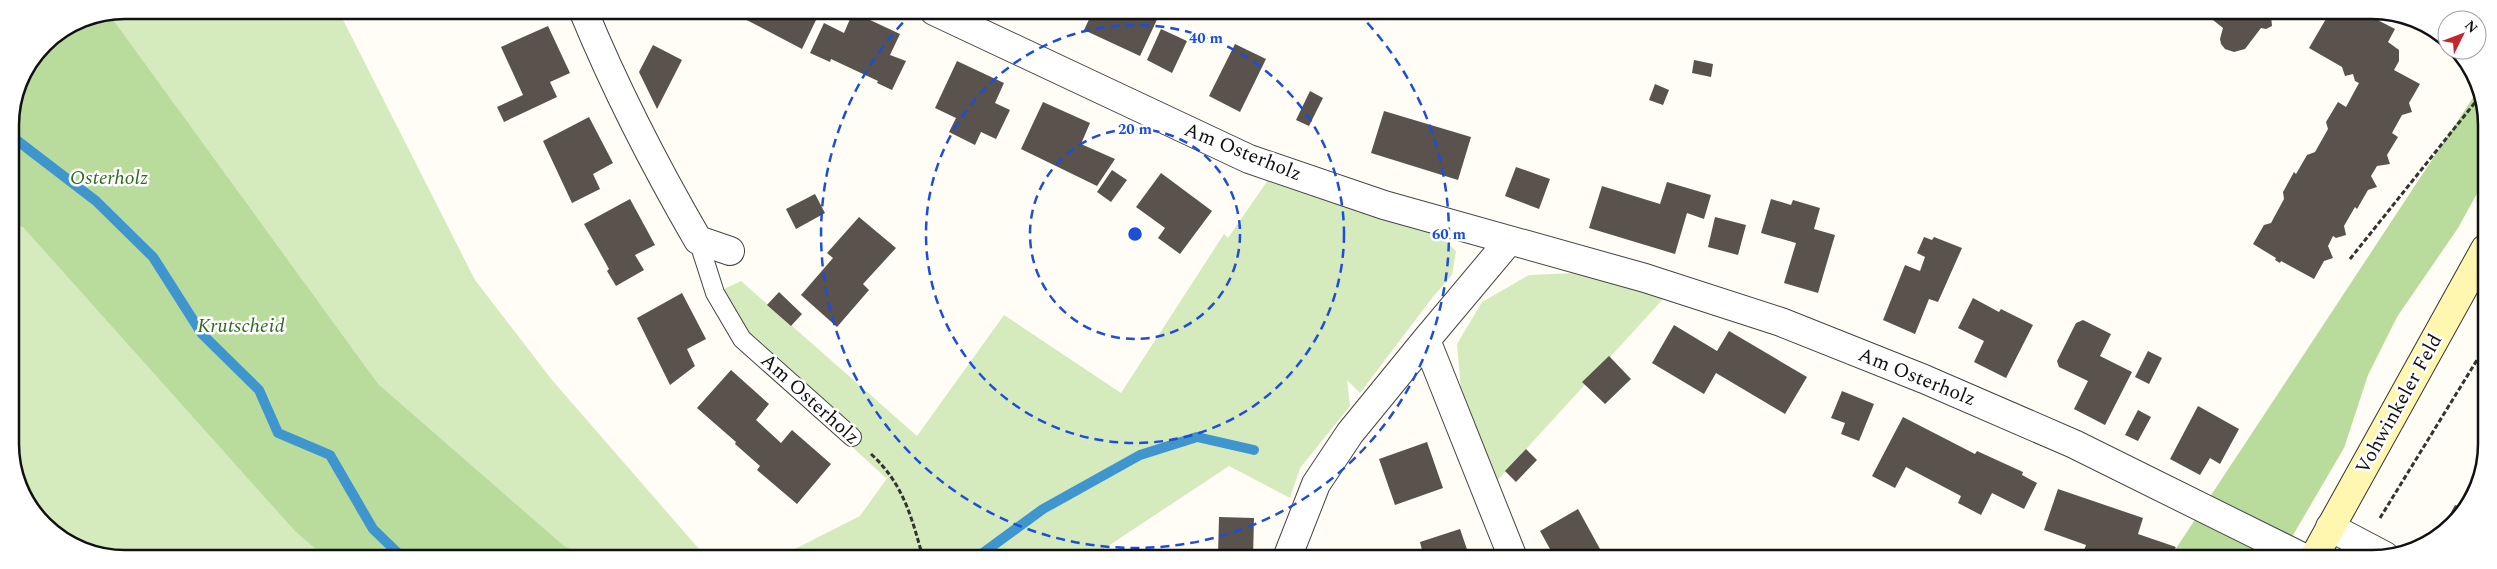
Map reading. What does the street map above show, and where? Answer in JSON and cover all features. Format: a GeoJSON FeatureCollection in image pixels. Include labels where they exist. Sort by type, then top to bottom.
{"type":"FeatureCollection","features":[{"type":"Feature","properties":{"kind":"street","name":"Am Osterholz"},"geometry":{"type":"LineString","coordinates":[[587,19],[608,70],[667,187],[698,240]]}},
{"type":"Feature","properties":{"kind":"street","name":"Am Osterholz"},"geometry":{"type":"LineString","coordinates":[[951,19],[1249,159],[1384,205],[1509,242],[1645,278],[1781,322],[1906,372],[2074,444],[2288,550]]}},
{"type":"Feature","properties":{"kind":"street"},"geometry":{"type":"LineString","coordinates":[[698,240],[730,251]]}},
{"type":"Feature","properties":{"kind":"street"},"geometry":{"type":"LineString","coordinates":[[1290,550],[1316,484],[1350,433],[1509,242]]}},
{"type":"Feature","properties":{"kind":"street","name":"Vohwinkeler Feld"},"geometry":{"type":"LineString","coordinates":[[2318,550],[2478,262]]}},
{"type":"Feature","properties":{"kind":"street"},"geometry":{"type":"LineString","coordinates":[[1426,340],[1510,550]]}},
{"type":"Feature","properties":{"kind":"street"},"geometry":{"type":"LineString","coordinates":[[2330,527],[2374,550]]}},
{"type":"Feature","properties":{"kind":"lane","name":"Am Osterholz"},"geometry":{"type":"LineString","coordinates":[[698,240],[715,293],[742,339],[852,436]]}},
{"type":"Feature","properties":{"kind":"path"},"geometry":{"type":"LineString","coordinates":[[2350,259],[2476,102]]}},
{"type":"Feature","properties":{"kind":"path"},"geometry":{"type":"LineString","coordinates":[[2374,550],[2478,360]]}},
{"type":"Feature","properties":{"kind":"path","name":"Am Osterholz"},"geometry":{"type":"LineString","coordinates":[[852,436],[886,468],[909,508],[920,550]]}},
{"type":"Feature","properties":{"kind":"green space","name":"Krutscheid"},"geometry":{"type":"Polygon","coordinates":[[[125,19],[343,19],[475,280],[552,380],[700,550],[118,550],[91,545],[72,536],[50,519],[33,497],[24,478],[19,451],[19,118],[24,91],[33,72],[45,55],[60,41],[78,30],[98,22],[125,19]]]}},
{"type":"Feature","properties":{"kind":"green space","name":"Osterholz"},"geometry":{"type":"Polygon","coordinates":[[[113,20],[378,384],[564,546],[573,550],[317,550],[295,531],[23,227],[19,226],[19,118],[24,91],[41,60],[60,41],[91,24],[113,20]]]}},
{"type":"Feature","properties":{"kind":"green space"},"geometry":{"type":"Polygon","coordinates":[[[2474,96],[2478,125],[2478,192],[2458,228],[2397,317],[2368,375],[2344,448],[2284,550],[2175,550],[2474,96]]]}},
{"type":"Feature","properties":{"kind":"green space"},"geometry":{"type":"Polygon","coordinates":[[[1268,180],[1440,236],[1456,251],[1452,275],[1432,298],[1360,393],[1347,380],[1350,406],[1300,468],[1290,498],[1229,466],[1102,550],[793,550],[860,516],[890,474],[886,478],[850,445],[861,431],[747,332],[724,289],[741,281],[917,436],[1004,315],[1121,393],[1224,234],[1228,238],[1268,180]]]}},
{"type":"Feature","properties":{"kind":"green space"},"geometry":{"type":"Polygon","coordinates":[[[1576,273],[1664,298],[1495,483],[1461,390],[1457,344],[1482,302],[1529,275],[1576,273]]]}},
{"type":"Feature","properties":{"kind":"building"},"geometry":{"type":"Polygon","coordinates":[[[745,19],[814,19],[816,20],[802,49],[745,19]]]}},
{"type":"Feature","properties":{"kind":"building"},"geometry":{"type":"Polygon","coordinates":[[[850,19],[868,19],[900,34],[890,55],[906,61],[892,90],[877,83],[878,81],[831,59],[830,62],[810,53],[824,23],[844,33],[850,19]]]}},
{"type":"Feature","properties":{"kind":"building"},"geometry":{"type":"Polygon","coordinates":[[[1089,19],[1157,19],[1140,56],[1084,30],[1089,19]]]}},
{"type":"Feature","properties":{"kind":"building"},"geometry":{"type":"Polygon","coordinates":[[[2212,19],[2271,19],[2272,26],[2266,29],[2261,28],[2245,49],[2234,52],[2225,49],[2221,44],[2220,39],[2223,28],[2212,19]]]}},
{"type":"Feature","properties":{"kind":"building"},"geometry":{"type":"Polygon","coordinates":[[[2326,19],[2376,19],[2395,29],[2388,42],[2399,50],[2399,61],[2394,70],[2420,84],[2409,103],[2412,112],[2402,115],[2392,133],[2398,137],[2387,155],[2390,164],[2377,166],[2371,176],[2377,187],[2368,190],[2357,209],[2355,207],[2344,226],[2346,235],[2336,238],[2333,236],[2328,246],[2333,258],[2324,261],[2314,279],[2281,261],[2280,263],[2275,260],[2276,258],[2253,244],[2264,225],[2271,223],[2284,199],[2283,192],[2294,172],[2296,174],[2307,155],[2315,152],[2328,129],[2326,122],[2338,102],[2346,107],[2359,83],[2355,81],[2353,74],[2345,76],[2342,67],[2309,48],[2326,19]]]}},
{"type":"Feature","properties":{"kind":"building"},"geometry":{"type":"Polygon","coordinates":[[[548,26],[570,73],[550,82],[557,97],[504,122],[497,107],[523,95],[501,47],[548,26]]]}},
{"type":"Feature","properties":{"kind":"building"},"geometry":{"type":"Polygon","coordinates":[[[1161,29],[1187,41],[1172,73],[1147,60],[1161,29]]]}},
{"type":"Feature","properties":{"kind":"building"},"geometry":{"type":"Polygon","coordinates":[[[1235,44],[1266,59],[1240,112],[1209,96],[1235,44]]]}},
{"type":"Feature","properties":{"kind":"building"},"geometry":{"type":"Polygon","coordinates":[[[653,45],[682,60],[657,109],[639,72],[653,45]]]}},
{"type":"Feature","properties":{"kind":"building"},"geometry":{"type":"Polygon","coordinates":[[[1694,60],[1713,64],[1711,77],[1692,73],[1694,60]]]}},
{"type":"Feature","properties":{"kind":"building"},"geometry":{"type":"Polygon","coordinates":[[[957,61],[1004,83],[995,103],[1010,110],[996,139],[981,132],[975,145],[949,132],[956,118],[935,108],[957,61]]]}},
{"type":"Feature","properties":{"kind":"building"},"geometry":{"type":"Polygon","coordinates":[[[1655,84],[1669,90],[1663,105],[1649,100],[1655,84]]]}},
{"type":"Feature","properties":{"kind":"building"},"geometry":{"type":"Polygon","coordinates":[[[1310,91],[1323,98],[1309,126],[1296,120],[1310,91]]]}},
{"type":"Feature","properties":{"kind":"building"},"geometry":{"type":"Polygon","coordinates":[[[1043,102],[1090,123],[1081,144],[1115,159],[1097,186],[1021,149],[1043,102]]]}},
{"type":"Feature","properties":{"kind":"building"},"geometry":{"type":"Polygon","coordinates":[[[1384,111],[1471,137],[1458,180],[1371,153],[1384,111]]]}},
{"type":"Feature","properties":{"kind":"building"},"geometry":{"type":"Polygon","coordinates":[[[589,117],[613,163],[593,174],[600,189],[572,203],[543,141],[589,117]]]}},
{"type":"Feature","properties":{"kind":"building"},"geometry":{"type":"Polygon","coordinates":[[[1516,167],[1550,179],[1539,209],[1505,196],[1516,167]]]}},
{"type":"Feature","properties":{"kind":"building"},"geometry":{"type":"Polygon","coordinates":[[[1112,170],[1127,180],[1111,202],[1097,192],[1112,170]]]}},
{"type":"Feature","properties":{"kind":"building"},"geometry":{"type":"Polygon","coordinates":[[[1161,173],[1212,211],[1180,254],[1158,238],[1165,228],[1136,207],[1161,173]]]}},
{"type":"Feature","properties":{"kind":"building"},"geometry":{"type":"Polygon","coordinates":[[[1667,182],[1711,195],[1704,219],[1687,213],[1675,254],[1589,228],[1602,186],[1660,204],[1667,182]]]}},
{"type":"Feature","properties":{"kind":"building"},"geometry":{"type":"Polygon","coordinates":[[[815,194],[825,213],[796,229],[786,209],[815,194]]]}},
{"type":"Feature","properties":{"kind":"building"},"geometry":{"type":"Polygon","coordinates":[[[630,199],[655,245],[635,255],[644,270],[616,286],[607,271],[609,269],[584,224],[630,199]]]}},
{"type":"Feature","properties":{"kind":"building"},"geometry":{"type":"Polygon","coordinates":[[[1771,199],[1791,205],[1793,200],[1820,208],[1814,229],[1835,235],[1818,293],[1784,283],[1796,243],[1761,233],[1771,199]]]}},
{"type":"Feature","properties":{"kind":"building"},"geometry":{"type":"Polygon","coordinates":[[[859,217],[896,248],[863,284],[869,290],[837,327],[801,295],[833,258],[827,253],[859,217]]]}},
{"type":"Feature","properties":{"kind":"building"},"geometry":{"type":"Polygon","coordinates":[[[1715,217],[1746,225],[1738,255],[1708,247],[1715,217]]]}},
{"type":"Feature","properties":{"kind":"building"},"geometry":{"type":"Polygon","coordinates":[[[1924,237],[1932,240],[1934,237],[1962,248],[1938,302],[1929,299],[1915,334],[1883,320],[1905,265],[1920,271],[1925,257],[1917,253],[1924,237]]]}},
{"type":"Feature","properties":{"kind":"building"},"geometry":{"type":"Polygon","coordinates":[[[779,292],[802,314],[791,326],[767,305],[779,292]]]}},
{"type":"Feature","properties":{"kind":"building"},"geometry":{"type":"Polygon","coordinates":[[[682,293],[706,339],[687,349],[695,366],[670,385],[637,318],[682,293]]]}},
{"type":"Feature","properties":{"kind":"building"},"geometry":{"type":"Polygon","coordinates":[[[1973,298],[1999,312],[2001,309],[2033,325],[2006,378],[1974,362],[1984,341],[1958,328],[1973,298]]]}},
{"type":"Feature","properties":{"kind":"building"},"geometry":{"type":"Polygon","coordinates":[[[2083,320],[2111,334],[2100,356],[2132,372],[2105,425],[2074,409],[2088,381],[2059,367],[2057,361],[2076,323],[2083,320]]]}},
{"type":"Feature","properties":{"kind":"building"},"geometry":{"type":"Polygon","coordinates":[[[1674,325],[1717,351],[1729,331],[1807,377],[1785,414],[1716,373],[1704,394],[1652,363],[1674,325]]]}},
{"type":"Feature","properties":{"kind":"building"},"geometry":{"type":"Polygon","coordinates":[[[2148,351],[2162,358],[2149,384],[2135,377],[2148,351]]]}},
{"type":"Feature","properties":{"kind":"building"},"geometry":{"type":"Polygon","coordinates":[[[1609,356],[1631,379],[1605,404],[1582,382],[1609,356]]]}},
{"type":"Feature","properties":{"kind":"building"},"geometry":{"type":"Polygon","coordinates":[[[731,370],[769,404],[756,420],[781,443],[792,430],[831,464],[797,504],[757,470],[760,466],[697,408],[731,370]]]}},
{"type":"Feature","properties":{"kind":"building"},"geometry":{"type":"Polygon","coordinates":[[[1842,391],[1874,404],[1859,441],[1841,434],[1845,423],[1831,418],[1842,391]]]}},
{"type":"Feature","properties":{"kind":"building"},"geometry":{"type":"Polygon","coordinates":[[[2198,406],[2239,429],[2220,464],[2210,458],[2200,475],[2170,459],[2198,406]]]}},
{"type":"Feature","properties":{"kind":"building"},"geometry":{"type":"Polygon","coordinates":[[[2138,410],[2151,417],[2138,441],[2125,435],[2138,410]]]}},
{"type":"Feature","properties":{"kind":"building"},"geometry":{"type":"Polygon","coordinates":[[[1903,417],[1975,454],[1977,451],[2023,472],[2022,475],[2037,483],[2024,509],[1992,493],[1981,515],[1958,503],[1961,496],[1906,467],[1895,488],[1872,476],[1903,417]]]}},
{"type":"Feature","properties":{"kind":"building"},"geometry":{"type":"Polygon","coordinates":[[[1427,442],[1443,488],[1395,505],[1379,459],[1427,442]]]}},
{"type":"Feature","properties":{"kind":"building"},"geometry":{"type":"Polygon","coordinates":[[[1526,449],[1537,460],[1516,482],[1505,471],[1526,449]]]}},
{"type":"Feature","properties":{"kind":"building"},"geometry":{"type":"Polygon","coordinates":[[[2472,478],[2472,478],[2464,497],[2458,506],[2472,478]]]}},
{"type":"Feature","properties":{"kind":"building"},"geometry":{"type":"Polygon","coordinates":[[[2058,489],[2143,518],[2138,534],[2176,547],[2174,550],[2084,550],[2086,545],[2044,530],[2058,489]]]}},
{"type":"Feature","properties":{"kind":"building"},"geometry":{"type":"Polygon","coordinates":[[[2455,505],[2458,506],[2449,517],[2449,516],[2455,505]]]}},
{"type":"Feature","properties":{"kind":"building"},"geometry":{"type":"Polygon","coordinates":[[[1578,509],[1601,550],[1551,550],[1540,531],[1578,509]]]}},
{"type":"Feature","properties":{"kind":"building"},"geometry":{"type":"Polygon","coordinates":[[[1219,517],[1254,518],[1253,550],[1218,550],[1219,517]]]}},
{"type":"Feature","properties":{"kind":"building"},"geometry":{"type":"Polygon","coordinates":[[[1460,529],[1467,550],[1422,550],[1420,542],[1460,529]]]}},
{"type":"Feature","properties":{"kind":"waterway"},"geometry":{"type":"LineString","coordinates":[[19,142],[96,201],[153,257],[202,334],[259,390],[278,433],[330,455],[373,529],[395,550]]}},
{"type":"Feature","properties":{"kind":"waterway"},"geometry":{"type":"LineString","coordinates":[[987,550],[1043,509],[1140,455],[1197,437],[1254,450]]}}]}
